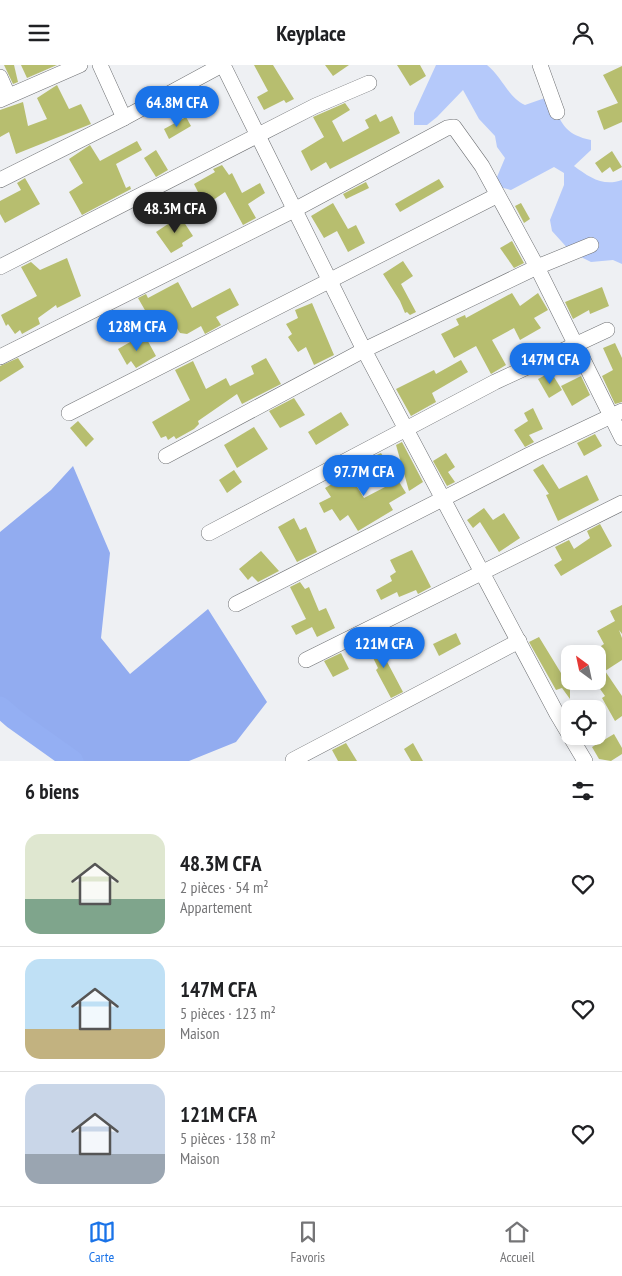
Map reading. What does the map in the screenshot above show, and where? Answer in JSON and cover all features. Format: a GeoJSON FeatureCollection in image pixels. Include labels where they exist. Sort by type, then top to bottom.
{"type":"FeatureCollection","features":[{"type":"Feature","properties":{"kind":"street"},"geometry":{"type":"LineString","coordinates":[[0,77],[4,98],[80,65]]}},
{"type":"Feature","properties":{"kind":"street"},"geometry":{"type":"LineString","coordinates":[[100,65],[124,119]]}},
{"type":"Feature","properties":{"kind":"street"},"geometry":{"type":"LineString","coordinates":[[0,180],[124,119],[223,65],[364,351],[561,721],[585,761]]}},
{"type":"Feature","properties":{"kind":"street"},"geometry":{"type":"LineString","coordinates":[[540,65],[557,112]]}},
{"type":"Feature","properties":{"kind":"street"},"geometry":{"type":"LineString","coordinates":[[0,267],[314,106],[369,83]]}},
{"type":"Feature","properties":{"kind":"street"},"geometry":{"type":"LineString","coordinates":[[0,357],[294,210],[447,127],[454,127],[482,166],[496,196],[537,267],[575,345],[616,413],[622,437]]}},
{"type":"Feature","properties":{"kind":"street"},"geometry":{"type":"LineString","coordinates":[[69,413],[496,196]]}},
{"type":"Feature","properties":{"kind":"street"},"geometry":{"type":"LineString","coordinates":[[166,456],[364,351],[537,267],[591,245]]}},
{"type":"Feature","properties":{"kind":"street"},"geometry":{"type":"LineString","coordinates":[[210,533],[495,382],[608,330]]}},
{"type":"Feature","properties":{"kind":"street"},"geometry":{"type":"LineString","coordinates":[[236,604],[616,413]]}},
{"type":"Feature","properties":{"kind":"street"},"geometry":{"type":"LineString","coordinates":[[306,660],[481,571],[622,503]]}},
{"type":"Feature","properties":{"kind":"street"},"geometry":{"type":"LineString","coordinates":[[293,760],[519,641]]}},
{"type":"Feature","properties":{"kind":"shaded area"},"geometry":{"type":"Polygon","coordinates":[[[436,65],[487,65],[519,101],[525,105],[545,98],[554,104],[559,118],[566,128],[576,135],[591,140],[591,150],[574,166],[602,182],[622,180],[622,264],[613,260],[591,262],[571,252],[552,231],[550,220],[564,185],[564,173],[554,167],[511,190],[500,187],[497,177],[505,158],[497,147],[495,136],[479,119],[463,90],[427,125],[414,125],[414,113],[436,65]]]}},
{"type":"Feature","properties":{"kind":"shaded area"},"geometry":{"type":"Polygon","coordinates":[[[73,466],[110,553],[101,638],[130,674],[208,609],[267,702],[236,742],[189,761],[80,761],[75,757],[64,754],[0,698],[0,532],[51,490],[73,466]]]}},
{"type":"Feature","properties":{"kind":"building"},"geometry":{"type":"Polygon","coordinates":[[[4,65],[14,65],[18,82],[13,84],[4,65]]]}},
{"type":"Feature","properties":{"kind":"building"},"geometry":{"type":"Polygon","coordinates":[[[21,65],[57,65],[27,78],[21,65]]]}},
{"type":"Feature","properties":{"kind":"building"},"geometry":{"type":"Polygon","coordinates":[[[254,65],[273,65],[294,99],[286,103],[284,100],[264,110],[257,97],[268,91],[254,65]]]}},
{"type":"Feature","properties":{"kind":"building"},"geometry":{"type":"Polygon","coordinates":[[[325,65],[349,65],[333,76],[325,65]]]}},
{"type":"Feature","properties":{"kind":"building"},"geometry":{"type":"Polygon","coordinates":[[[397,65],[420,65],[426,76],[410,86],[397,65]]]}},
{"type":"Feature","properties":{"kind":"building"},"geometry":{"type":"Polygon","coordinates":[[[622,66],[622,122],[604,130],[597,111],[618,103],[603,75],[622,66]]]}},
{"type":"Feature","properties":{"kind":"building"},"geometry":{"type":"Polygon","coordinates":[[[57,85],[69,109],[81,104],[91,124],[16,154],[9,132],[0,137],[0,110],[23,102],[28,126],[47,119],[37,98],[57,85]]]}},
{"type":"Feature","properties":{"kind":"building"},"geometry":{"type":"Polygon","coordinates":[[[345,103],[350,110],[332,121],[343,142],[369,128],[365,120],[376,114],[380,122],[392,116],[400,133],[330,169],[326,162],[311,171],[301,151],[324,137],[313,117],[345,103]]]}},
{"type":"Feature","properties":{"kind":"building"},"geometry":{"type":"Polygon","coordinates":[[[186,117],[191,126],[169,139],[164,129],[186,117]]]}},
{"type":"Feature","properties":{"kind":"building"},"geometry":{"type":"Polygon","coordinates":[[[137,141],[142,150],[116,164],[126,188],[130,186],[131,189],[82,215],[69,192],[83,183],[69,159],[90,145],[100,161],[137,141]]]}},
{"type":"Feature","properties":{"kind":"building"},"geometry":{"type":"Polygon","coordinates":[[[156,150],[168,170],[156,177],[144,158],[156,150]]]}},
{"type":"Feature","properties":{"kind":"building"},"geometry":{"type":"Polygon","coordinates":[[[612,151],[622,167],[613,172],[610,167],[602,173],[595,163],[612,151]]]}},
{"type":"Feature","properties":{"kind":"building"},"geometry":{"type":"Polygon","coordinates":[[[222,165],[229,175],[232,173],[242,193],[260,183],[265,193],[248,204],[256,218],[243,225],[225,192],[194,213],[187,199],[198,192],[194,184],[215,172],[213,169],[222,165]]]}},
{"type":"Feature","properties":{"kind":"building"},"geometry":{"type":"Polygon","coordinates":[[[25,178],[40,204],[5,223],[0,214],[0,201],[21,190],[17,183],[25,178]]]}},
{"type":"Feature","properties":{"kind":"building"},"geometry":{"type":"Polygon","coordinates":[[[439,179],[444,187],[400,212],[395,204],[439,179]]]}},
{"type":"Feature","properties":{"kind":"building"},"geometry":{"type":"Polygon","coordinates":[[[366,182],[369,188],[346,199],[343,194],[366,182]]]}},
{"type":"Feature","properties":{"kind":"building"},"geometry":{"type":"Polygon","coordinates":[[[333,203],[348,229],[356,225],[365,243],[348,252],[337,231],[324,238],[311,216],[333,203]]]}},
{"type":"Feature","properties":{"kind":"building"},"geometry":{"type":"Polygon","coordinates":[[[521,203],[530,219],[524,223],[515,206],[521,203]]]}},
{"type":"Feature","properties":{"kind":"building"},"geometry":{"type":"Polygon","coordinates":[[[180,216],[193,236],[182,243],[183,246],[171,253],[156,232],[180,216]]]}},
{"type":"Feature","properties":{"kind":"building"},"geometry":{"type":"Polygon","coordinates":[[[512,241],[524,263],[514,268],[500,248],[512,241]]]}},
{"type":"Feature","properties":{"kind":"building"},"geometry":{"type":"Polygon","coordinates":[[[67,258],[81,296],[57,308],[56,305],[38,318],[40,324],[22,334],[20,330],[15,334],[8,324],[6,326],[1,315],[37,296],[21,267],[31,262],[40,270],[67,258]]]}},
{"type":"Feature","properties":{"kind":"building"},"geometry":{"type":"Polygon","coordinates":[[[403,261],[413,276],[401,284],[416,312],[410,315],[407,312],[405,313],[400,301],[383,274],[403,261]]]}},
{"type":"Feature","properties":{"kind":"building"},"geometry":{"type":"Polygon","coordinates":[[[178,282],[192,308],[230,288],[239,305],[216,317],[221,325],[205,334],[201,326],[187,334],[180,333],[170,317],[154,326],[138,298],[146,294],[148,298],[178,282]]]}},
{"type":"Feature","properties":{"kind":"building"},"geometry":{"type":"Polygon","coordinates":[[[602,287],[609,306],[590,314],[589,310],[573,319],[565,302],[602,287]]]}},
{"type":"Feature","properties":{"kind":"building"},"geometry":{"type":"Polygon","coordinates":[[[512,293],[520,306],[538,293],[548,310],[534,318],[541,328],[520,340],[514,328],[492,340],[506,365],[491,374],[476,346],[454,358],[441,334],[459,325],[456,319],[465,315],[466,318],[512,293]]]}},
{"type":"Feature","properties":{"kind":"building"},"geometry":{"type":"Polygon","coordinates":[[[312,303],[334,355],[314,365],[306,347],[298,352],[288,337],[292,334],[286,324],[298,318],[295,310],[312,303]]]}},
{"type":"Feature","properties":{"kind":"building"},"geometry":{"type":"Polygon","coordinates":[[[144,334],[156,356],[136,368],[131,361],[127,365],[118,349],[144,334]]]}},
{"type":"Feature","properties":{"kind":"building"},"geometry":{"type":"Polygon","coordinates":[[[615,343],[622,358],[622,402],[615,404],[602,376],[613,370],[603,348],[615,343]]]}},
{"type":"Feature","properties":{"kind":"building"},"geometry":{"type":"Polygon","coordinates":[[[18,358],[24,367],[0,382],[0,366],[18,358]]]}},
{"type":"Feature","properties":{"kind":"building"},"geometry":{"type":"Polygon","coordinates":[[[266,358],[281,384],[242,404],[237,394],[198,421],[199,424],[194,429],[176,439],[174,436],[168,440],[166,436],[161,438],[152,422],[190,400],[175,370],[193,361],[206,389],[226,378],[230,386],[254,374],[251,366],[266,358]]]}},
{"type":"Feature","properties":{"kind":"building"},"geometry":{"type":"Polygon","coordinates":[[[461,360],[468,372],[432,393],[436,402],[411,416],[396,389],[434,370],[436,374],[461,360]]]}},
{"type":"Feature","properties":{"kind":"building"},"geometry":{"type":"Polygon","coordinates":[[[551,372],[562,390],[549,398],[538,379],[551,372]]]}},
{"type":"Feature","properties":{"kind":"building"},"geometry":{"type":"Polygon","coordinates":[[[581,376],[590,395],[572,406],[561,386],[581,376]]]}},
{"type":"Feature","properties":{"kind":"building"},"geometry":{"type":"Polygon","coordinates":[[[294,398],[305,415],[280,428],[269,411],[294,398]]]}},
{"type":"Feature","properties":{"kind":"building"},"geometry":{"type":"Polygon","coordinates":[[[533,408],[543,429],[529,435],[534,442],[525,447],[514,430],[528,421],[524,413],[533,408]]]}},
{"type":"Feature","properties":{"kind":"building"},"geometry":{"type":"Polygon","coordinates":[[[341,412],[349,425],[316,445],[308,432],[341,412]]]}},
{"type":"Feature","properties":{"kind":"building"},"geometry":{"type":"Polygon","coordinates":[[[78,421],[94,439],[86,447],[70,428],[78,421]]]}},
{"type":"Feature","properties":{"kind":"building"},"geometry":{"type":"Polygon","coordinates":[[[254,427],[268,449],[237,468],[224,445],[254,427]]]}},
{"type":"Feature","properties":{"kind":"building"},"geometry":{"type":"Polygon","coordinates":[[[595,434],[602,446],[584,456],[577,443],[595,434]]]}},
{"type":"Feature","properties":{"kind":"building"},"geometry":{"type":"Polygon","coordinates":[[[402,442],[423,482],[409,491],[396,445],[402,442]]]}},
{"type":"Feature","properties":{"kind":"building"},"geometry":{"type":"Polygon","coordinates":[[[381,453],[406,493],[389,503],[393,510],[358,531],[348,515],[340,521],[332,509],[324,513],[319,503],[331,497],[325,488],[349,474],[364,498],[385,487],[368,459],[381,453]]]}},
{"type":"Feature","properties":{"kind":"building"},"geometry":{"type":"Polygon","coordinates":[[[446,453],[455,467],[448,472],[455,482],[447,486],[433,461],[446,453]]]}},
{"type":"Feature","properties":{"kind":"building"},"geometry":{"type":"Polygon","coordinates":[[[543,464],[559,489],[587,475],[599,500],[558,521],[546,495],[549,494],[533,470],[543,464]]]}},
{"type":"Feature","properties":{"kind":"building"},"geometry":{"type":"Polygon","coordinates":[[[234,470],[242,482],[227,493],[219,480],[234,470]]]}},
{"type":"Feature","properties":{"kind":"building"},"geometry":{"type":"Polygon","coordinates":[[[484,508],[493,520],[504,513],[520,538],[499,552],[480,522],[473,528],[467,520],[484,508]]]}},
{"type":"Feature","properties":{"kind":"building"},"geometry":{"type":"Polygon","coordinates":[[[294,518],[300,530],[306,527],[317,552],[297,562],[278,527],[294,518]]]}},
{"type":"Feature","properties":{"kind":"building"},"geometry":{"type":"Polygon","coordinates":[[[600,524],[612,546],[561,576],[554,565],[562,560],[555,547],[569,540],[574,549],[590,538],[587,531],[600,524]]]}},
{"type":"Feature","properties":{"kind":"building"},"geometry":{"type":"Polygon","coordinates":[[[412,550],[431,587],[418,594],[416,590],[399,597],[397,592],[381,600],[376,590],[392,581],[390,576],[396,572],[390,560],[412,550]]]}},
{"type":"Feature","properties":{"kind":"building"},"geometry":{"type":"Polygon","coordinates":[[[261,551],[279,571],[258,582],[252,576],[248,580],[239,569],[261,551]]]}},
{"type":"Feature","properties":{"kind":"building"},"geometry":{"type":"Polygon","coordinates":[[[300,582],[305,589],[309,587],[319,611],[326,608],[335,628],[317,637],[312,627],[296,635],[291,626],[306,619],[290,587],[300,582]]]}},
{"type":"Feature","properties":{"kind":"building"},"geometry":{"type":"Polygon","coordinates":[[[622,605],[622,634],[619,630],[622,638],[622,660],[606,670],[606,645],[602,645],[604,644],[597,631],[615,621],[610,611],[622,605]]]}},
{"type":"Feature","properties":{"kind":"building"},"geometry":{"type":"Polygon","coordinates":[[[456,633],[461,644],[439,656],[433,644],[456,633]]]}},
{"type":"Feature","properties":{"kind":"building"},"geometry":{"type":"Polygon","coordinates":[[[374,637],[403,692],[391,698],[376,670],[378,668],[365,641],[374,637]]]}},
{"type":"Feature","properties":{"kind":"building"},"geometry":{"type":"Polygon","coordinates":[[[539,637],[561,673],[561,688],[556,690],[529,642],[539,637]]]}},
{"type":"Feature","properties":{"kind":"building"},"geometry":{"type":"Polygon","coordinates":[[[341,653],[349,669],[333,677],[324,661],[341,653]]]}},
{"type":"Feature","properties":{"kind":"building"},"geometry":{"type":"Polygon","coordinates":[[[606,672],[622,696],[622,716],[615,721],[606,705],[606,700],[602,698],[605,696],[601,690],[606,690],[606,672]]]}},
{"type":"Feature","properties":{"kind":"building"},"geometry":{"type":"Polygon","coordinates":[[[563,690],[570,690],[570,699],[563,690]]]}},
{"type":"Feature","properties":{"kind":"building"},"geometry":{"type":"Polygon","coordinates":[[[614,734],[622,748],[622,754],[611,761],[599,759],[592,747],[595,745],[606,745],[606,739],[614,734]]]}},
{"type":"Feature","properties":{"kind":"building"},"geometry":{"type":"Polygon","coordinates":[[[346,743],[357,761],[338,761],[332,750],[346,743]]]}},
{"type":"Feature","properties":{"kind":"building"},"geometry":{"type":"Polygon","coordinates":[[[413,743],[423,761],[411,761],[404,749],[413,743]]]}},
{"type":"Feature","properties":{"kind":"waterway"},"geometry":{"type":"LineString","coordinates":[[0,707],[73,761]]}}]}
